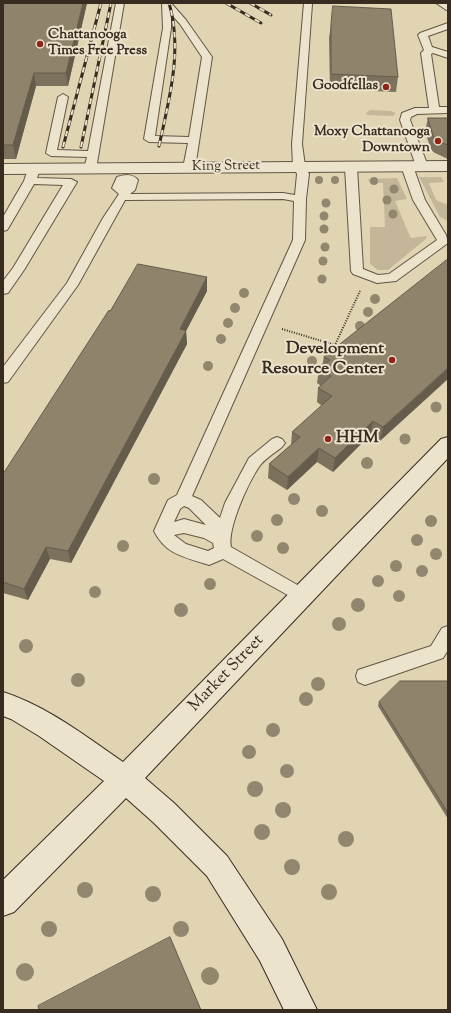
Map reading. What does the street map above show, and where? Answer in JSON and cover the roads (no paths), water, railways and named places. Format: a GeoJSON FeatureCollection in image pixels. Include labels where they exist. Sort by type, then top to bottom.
{"type":"FeatureCollection","features":[{"type":"Feature","properties":{"kind":"street","name":"King Street"},"geometry":{"type":"LineString","coordinates":[[3,169],[32,175],[90,169],[128,173],[189,168],[299,166],[447,167]]}},
{"type":"Feature","properties":{"kind":"street","name":"Market Street"},"geometry":{"type":"LineString","coordinates":[[3,901],[125,779],[448,445]]}},
{"type":"Feature","properties":{"kind":"street"},"geometry":{"type":"LineString","coordinates":[[8,702],[125,779],[164,813],[217,866],[271,950],[301,1010]]}},
{"type":"Feature","properties":{"kind":"lane"},"geometry":{"type":"LineString","coordinates":[[90,169],[120,3]]}},
{"type":"Feature","properties":{"kind":"lane"},"geometry":{"type":"LineString","coordinates":[[440,3],[448,8]]}},
{"type":"Feature","properties":{"kind":"lane"},"geometry":{"type":"LineString","coordinates":[[166,4],[167,28],[149,139],[194,140]]}},
{"type":"Feature","properties":{"kind":"lane"},"geometry":{"type":"LineString","coordinates":[[166,4],[183,22],[207,57],[189,168]]}},
{"type":"Feature","properties":{"kind":"lane"},"geometry":{"type":"LineString","coordinates":[[162,530],[174,505],[183,499],[299,240],[300,199],[303,174],[299,166],[297,144],[308,4]]}},
{"type":"Feature","properties":{"kind":"lane"},"geometry":{"type":"LineString","coordinates":[[429,51],[423,35],[448,26]]}},
{"type":"Feature","properties":{"kind":"lane"},"geometry":{"type":"LineString","coordinates":[[429,51],[439,51],[448,54]]}},
{"type":"Feature","properties":{"kind":"lane"},"geometry":{"type":"LineString","coordinates":[[429,51],[426,53],[434,110]]}},
{"type":"Feature","properties":{"kind":"lane"},"geometry":{"type":"LineString","coordinates":[[63,97],[51,153],[93,154]]}},
{"type":"Feature","properties":{"kind":"lane"},"geometry":{"type":"LineString","coordinates":[[422,166],[405,120],[406,115],[415,111],[448,110]]}},
{"type":"Feature","properties":{"kind":"lane"},"geometry":{"type":"LineString","coordinates":[[351,167],[357,271],[377,279],[392,278],[443,241],[441,234],[430,221],[416,196],[407,166]]}},
{"type":"Feature","properties":{"kind":"lane"},"geometry":{"type":"LineString","coordinates":[[3,378],[72,285],[93,251],[114,208],[122,195],[129,190],[132,180],[128,173]]}},
{"type":"Feature","properties":{"kind":"lane"},"geometry":{"type":"LineString","coordinates":[[3,227],[32,175],[71,182],[18,270],[3,290]]}},
{"type":"Feature","properties":{"kind":"lane"},"geometry":{"type":"LineString","coordinates":[[122,195],[283,196],[300,199]]}},
{"type":"Feature","properties":{"kind":"lane"},"geometry":{"type":"LineString","coordinates":[[162,530],[170,542],[182,549],[209,558],[222,545],[233,503],[254,462],[277,443]]}},
{"type":"Feature","properties":{"kind":"lane"},"geometry":{"type":"LineString","coordinates":[[183,499],[195,504],[214,522],[222,545]]}},
{"type":"Feature","properties":{"kind":"lane"},"geometry":{"type":"LineString","coordinates":[[162,530],[184,526],[208,532],[222,545],[302,596]]}},
{"type":"Feature","properties":{"kind":"lane"},"geometry":{"type":"LineString","coordinates":[[364,676],[442,652],[448,634]]}},
{"type":"Feature","properties":{"kind":"railway"},"geometry":{"type":"LineString","coordinates":[[63,147],[101,3]]}},
{"type":"Feature","properties":{"kind":"railway"},"geometry":{"type":"LineString","coordinates":[[81,147],[111,3]]}},
{"type":"Feature","properties":{"kind":"railway"},"geometry":{"type":"LineString","coordinates":[[159,146],[170,93],[175,57],[175,39],[169,3]]}},
{"type":"Feature","properties":{"kind":"railway"},"geometry":{"type":"LineString","coordinates":[[226,3],[261,23]]}},
{"type":"Feature","properties":{"kind":"railway"},"geometry":{"type":"LineString","coordinates":[[250,3],[271,15]]}},
{"type":"Feature","properties":{"kind":"place","name":"Chattanooga Times Free Press"},"geometry":{"type":"Point","coordinates":[40,44]}},
{"type":"Feature","properties":{"kind":"place","name":"Goodfellas"},"geometry":{"type":"Point","coordinates":[386,87]}},
{"type":"Feature","properties":{"kind":"place","name":"Moxy Chattanooga Downtown"},"geometry":{"type":"Point","coordinates":[438,141]}},
{"type":"Feature","properties":{"kind":"place","name":"Development Resource Center"},"geometry":{"type":"Point","coordinates":[392,360]}},
{"type":"Feature","properties":{"kind":"place","name":"HHM"},"geometry":{"type":"Point","coordinates":[328,439]}}]}
